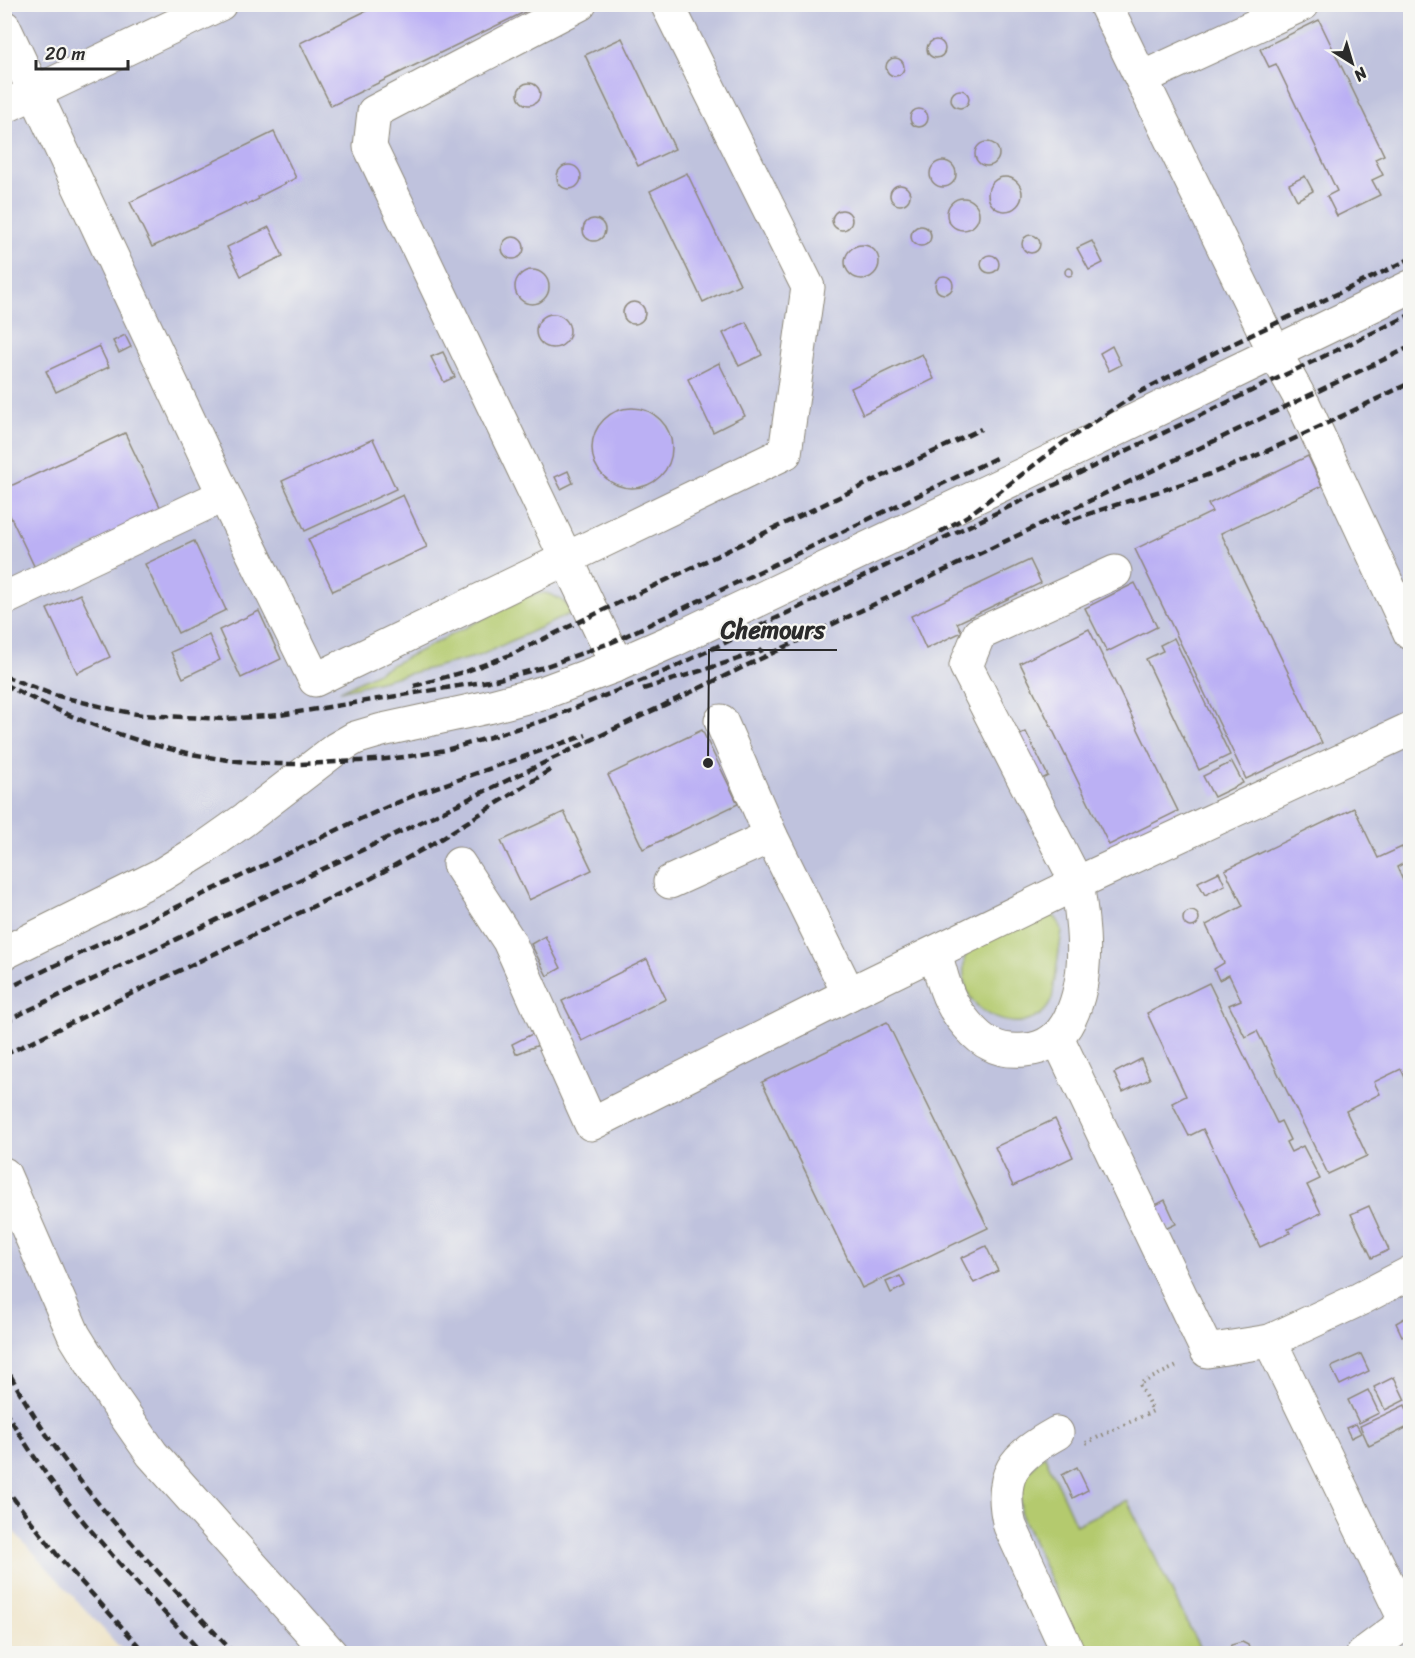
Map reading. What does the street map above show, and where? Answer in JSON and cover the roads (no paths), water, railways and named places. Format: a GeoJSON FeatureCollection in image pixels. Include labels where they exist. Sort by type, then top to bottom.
{"type":"FeatureCollection","features":[{"type":"Feature","properties":{"kind":"lane"},"geometry":{"type":"LineString","coordinates":[[4,107],[220,4]]}},
{"type":"Feature","properties":{"kind":"lane"},"geometry":{"type":"LineString","coordinates":[[580,4],[374,112],[370,147],[617,665]]}},
{"type":"Feature","properties":{"kind":"lane"},"geometry":{"type":"LineString","coordinates":[[4,27],[224,495],[315,680],[784,453],[808,287],[668,4]]}},
{"type":"Feature","properties":{"kind":"lane"},"geometry":{"type":"LineString","coordinates":[[1105,4],[1275,353],[1304,405],[1410,633]]}},
{"type":"Feature","properties":{"kind":"lane"},"geometry":{"type":"LineString","coordinates":[[1142,78],[1303,4]]}},
{"type":"Feature","properties":{"kind":"lane"},"geometry":{"type":"LineString","coordinates":[[4,953],[161,875],[203,849],[336,748],[355,738],[545,692],[617,665],[1022,475],[1410,287]]}},
{"type":"Feature","properties":{"kind":"lane"},"geometry":{"type":"LineString","coordinates":[[4,599],[224,495]]}},
{"type":"Feature","properties":{"kind":"lane"},"geometry":{"type":"LineString","coordinates":[[935,953],[950,1000],[967,1025],[989,1044],[1013,1052],[1038,1049],[1057,1037],[1070,1018],[1078,998],[1083,971],[1083,920],[1077,883],[966,666],[979,634],[1115,572]]}},
{"type":"Feature","properties":{"kind":"lane"},"geometry":{"type":"LineString","coordinates":[[721,722],[771,836],[849,994]]}},
{"type":"Feature","properties":{"kind":"lane"},"geometry":{"type":"LineString","coordinates":[[459,864],[509,942],[591,1124],[849,994],[1077,883],[1410,729]]}},
{"type":"Feature","properties":{"kind":"lane"},"geometry":{"type":"LineString","coordinates":[[670,882],[771,836]]}},
{"type":"Feature","properties":{"kind":"lane"},"geometry":{"type":"LineString","coordinates":[[1057,1037],[1207,1351],[1270,1341],[1410,1273]]}},
{"type":"Feature","properties":{"kind":"lane"},"geometry":{"type":"LineString","coordinates":[[4,1174],[74,1335],[113,1398],[152,1454],[331,1653]]}},
{"type":"Feature","properties":{"kind":"lane"},"geometry":{"type":"LineString","coordinates":[[1270,1341],[1408,1621],[1363,1653]]}},
{"type":"Feature","properties":{"kind":"lane"},"geometry":{"type":"LineString","coordinates":[[1056,1433],[1021,1456],[1013,1468],[1006,1496],[1011,1526],[1069,1653]]}},
{"type":"Feature","properties":{"kind":"railway"},"geometry":{"type":"LineString","coordinates":[[940,532],[969,515],[1067,440],[1138,393],[1220,350],[1410,259]]}},
{"type":"Feature","properties":{"kind":"railway"},"geometry":{"type":"LineString","coordinates":[[550,718],[670,669],[1410,315]]}},
{"type":"Feature","properties":{"kind":"railway"},"geometry":{"type":"LineString","coordinates":[[4,1022],[1410,347]]}},
{"type":"Feature","properties":{"kind":"railway"},"geometry":{"type":"LineString","coordinates":[[1061,524],[1243,461],[1410,383]]}},
{"type":"Feature","properties":{"kind":"railway"},"geometry":{"type":"LineString","coordinates":[[414,686],[467,671],[510,655],[981,429]]}},
{"type":"Feature","properties":{"kind":"railway"},"geometry":{"type":"LineString","coordinates":[[4,676],[54,695],[111,709],[142,715],[225,719],[280,715],[495,680],[541,668],[615,641],[996,458]]}},
{"type":"Feature","properties":{"kind":"railway"},"geometry":{"type":"LineString","coordinates":[[643,689],[763,650]]}},
{"type":"Feature","properties":{"kind":"railway"},"geometry":{"type":"LineString","coordinates":[[4,684],[65,713],[128,737],[192,754],[268,764],[362,761],[427,753],[457,747],[558,716]]}},
{"type":"Feature","properties":{"kind":"railway"},"geometry":{"type":"LineString","coordinates":[[4,990],[360,819],[417,794],[586,735]]}},
{"type":"Feature","properties":{"kind":"railway"},"geometry":{"type":"LineString","coordinates":[[4,1055],[372,878],[434,843],[553,768]]}},
{"type":"Feature","properties":{"kind":"railway"},"geometry":{"type":"LineString","coordinates":[[4,1363],[51,1442],[78,1478],[137,1548],[230,1649]]}},
{"type":"Feature","properties":{"kind":"railway"},"geometry":{"type":"LineString","coordinates":[[4,1409],[41,1467],[66,1500],[150,1598],[203,1654]]}},
{"type":"Feature","properties":{"kind":"railway"},"geometry":{"type":"LineString","coordinates":[[4,1486],[58,1556],[146,1654]]}},
{"type":"Feature","properties":{"kind":"place","name":"Chemours"},"geometry":{"type":"Point","coordinates":[708,763]}}]}
